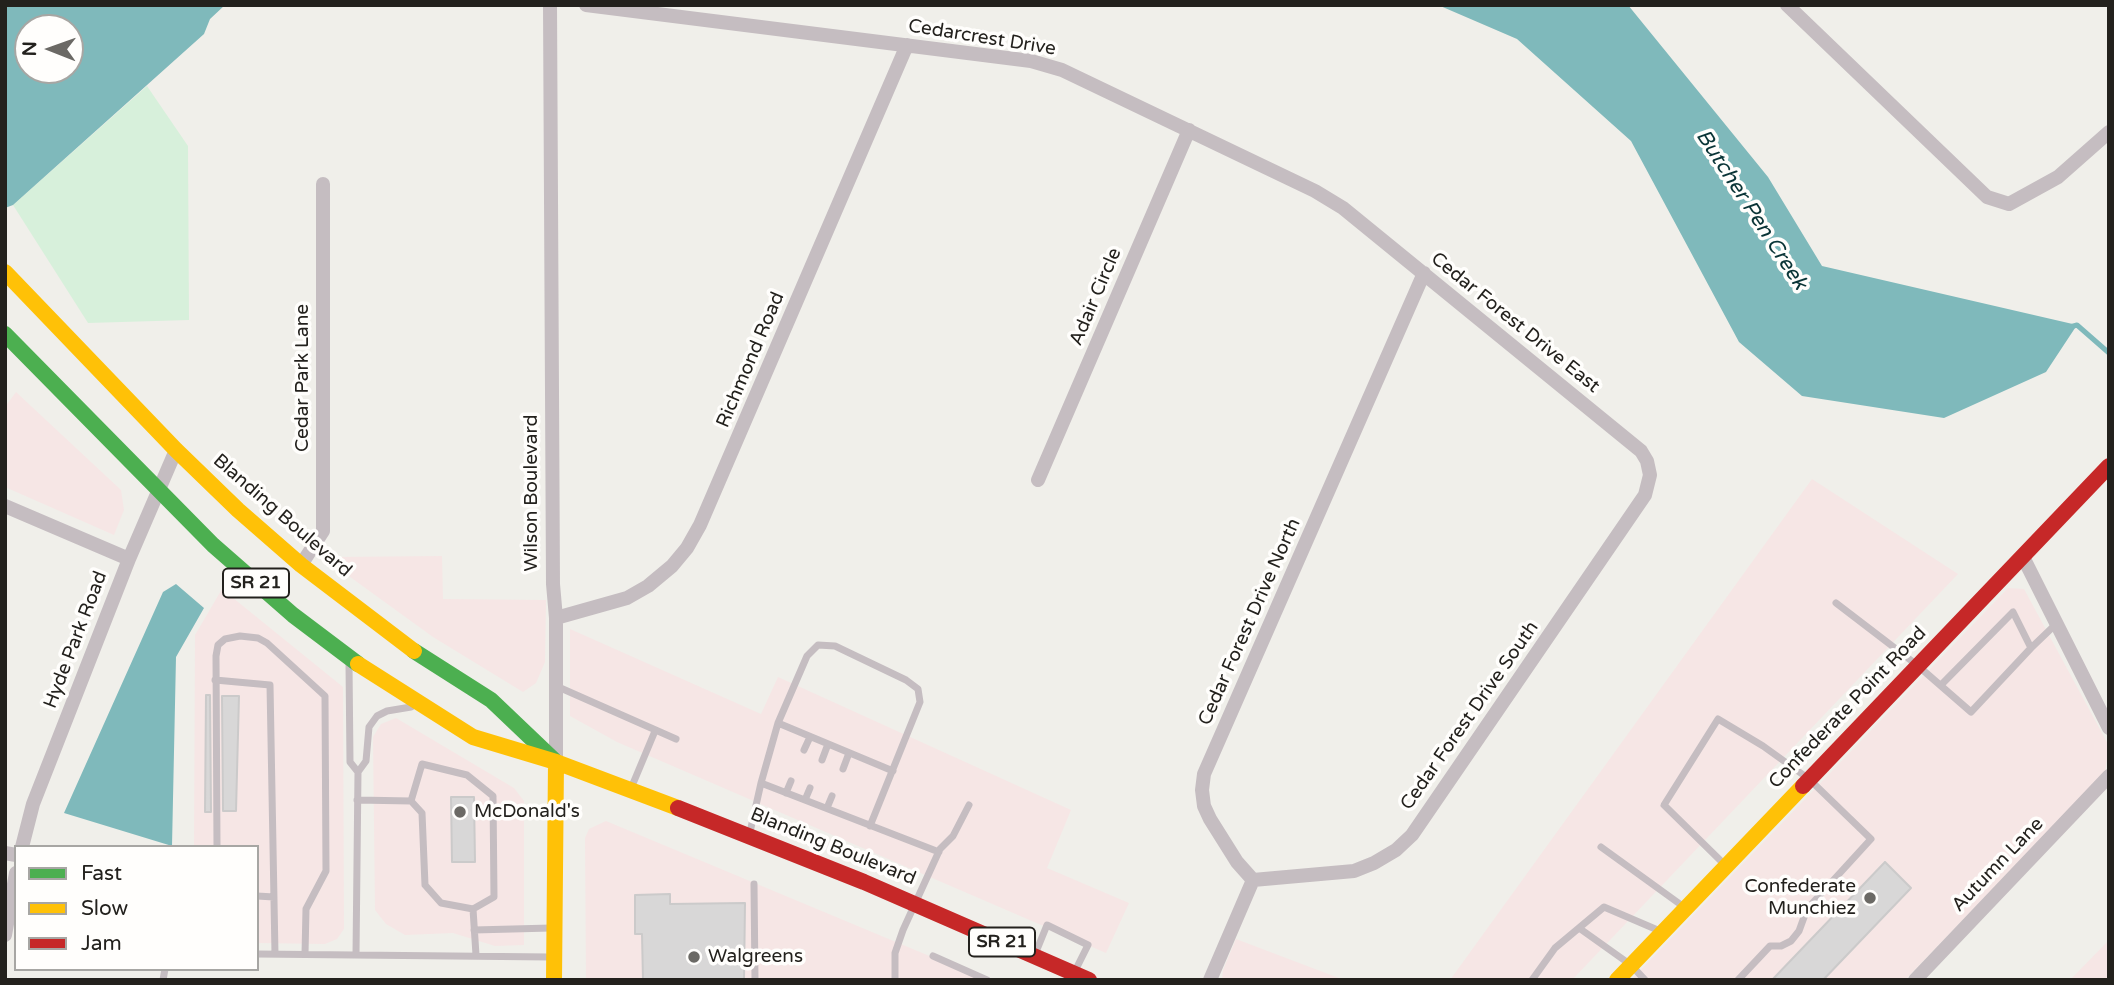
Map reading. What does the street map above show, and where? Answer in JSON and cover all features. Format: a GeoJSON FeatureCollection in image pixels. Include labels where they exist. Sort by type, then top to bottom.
{"type":"FeatureCollection","features":[{"type":"Feature","properties":{"kind":"main road","name":"Blanding Boulevard"},"geometry":{"type":"LineString","coordinates":[[9,276],[176,450],[238,510],[302,565],[401,642],[491,699],[556,762]]}},
{"type":"Feature","properties":{"kind":"main road","name":"Blanding Boulevard"},"geometry":{"type":"LineString","coordinates":[[5,334],[213,545],[293,615],[348,658],[419,705],[473,737],[556,762],[749,835],[1089,980]]}},
{"type":"Feature","properties":{"kind":"main road","name":"Confederate Point Road"},"geometry":{"type":"LineString","coordinates":[[1617,980],[2109,466]]}},
{"type":"Feature","properties":{"kind":"main road","name":"Wilson Boulevard"},"geometry":{"type":"LineString","coordinates":[[554,980],[556,762]]}},
{"type":"Feature","properties":{"kind":"street","name":"Wilson Boulevard"},"geometry":{"type":"LineString","coordinates":[[550,5],[556,762]]}},
{"type":"Feature","properties":{"kind":"street","name":"Cedarcrest Drive"},"geometry":{"type":"LineString","coordinates":[[586,5],[1031,61],[1062,70],[1315,191],[1343,208]]}},
{"type":"Feature","properties":{"kind":"street"},"geometry":{"type":"LineString","coordinates":[[1787,5],[1987,197],[2009,204],[2058,177],[2109,132]]}},
{"type":"Feature","properties":{"kind":"street","name":"Richmond Road"},"geometry":{"type":"LineString","coordinates":[[556,618],[626,598],[648,586],[672,566],[701,526],[907,45]]}},
{"type":"Feature","properties":{"kind":"street","name":"Adair Circle"},"geometry":{"type":"LineString","coordinates":[[1038,480],[1189,130]]}},
{"type":"Feature","properties":{"kind":"street","name":"Cedar Park Lane"},"geometry":{"type":"LineString","coordinates":[[302,565],[323,531],[323,184]]}},
{"type":"Feature","properties":{"kind":"street","name":"Cedar Forest Drive East"},"geometry":{"type":"LineString","coordinates":[[1343,208],[1641,451],[1647,461],[1650,475]]}},
{"type":"Feature","properties":{"kind":"street","name":"Cedar Forest Drive North"},"geometry":{"type":"LineString","coordinates":[[1253,880],[1237,862],[1204,806],[1202,790],[1205,774],[1424,273]]}},
{"type":"Feature","properties":{"kind":"street","name":"Hyde Park Road"},"geometry":{"type":"LineString","coordinates":[[23,845],[33,804],[128,559],[176,450]]}},
{"type":"Feature","properties":{"kind":"street","name":"Cedar Forest Drive South"},"geometry":{"type":"LineString","coordinates":[[1253,880],[1354,870],[1374,863],[1396,850],[1412,835],[1645,495],[1650,475]]}},
{"type":"Feature","properties":{"kind":"street"},"geometry":{"type":"LineString","coordinates":[[5,506],[128,559]]}},
{"type":"Feature","properties":{"kind":"street"},"geometry":{"type":"LineString","coordinates":[[2023,557],[2109,728]]}},
{"type":"Feature","properties":{"kind":"street","name":"Autumn Lane"},"geometry":{"type":"LineString","coordinates":[[1915,980],[2109,776]]}},
{"type":"Feature","properties":{"kind":"street"},"geometry":{"type":"LineString","coordinates":[[1210,980],[1253,880]]}},
{"type":"Feature","properties":{"kind":"street"},"geometry":{"type":"LineString","coordinates":[[5,935],[14,884]]}},
{"type":"Feature","properties":{"kind":"lane"},"geometry":{"type":"LineString","coordinates":[[1836,603],[1917,665],[1971,712],[2056,624]]}},
{"type":"Feature","properties":{"kind":"lane"},"geometry":{"type":"LineString","coordinates":[[1941,685],[2013,612],[2031,648]]}},
{"type":"Feature","properties":{"kind":"lane"},"geometry":{"type":"LineString","coordinates":[[217,845],[215,680],[218,645],[225,639],[240,636],[258,638],[267,643],[325,696],[326,871],[306,909],[305,954]]}},
{"type":"Feature","properties":{"kind":"lane"},"geometry":{"type":"LineString","coordinates":[[749,835],[754,805],[778,723],[807,656],[818,645],[835,646],[905,680],[918,690],[920,702],[870,826]]}},
{"type":"Feature","properties":{"kind":"lane"},"geometry":{"type":"LineString","coordinates":[[348,658],[350,762],[358,772]]}},
{"type":"Feature","properties":{"kind":"lane"},"geometry":{"type":"LineString","coordinates":[[215,680],[271,685],[275,954]]}},
{"type":"Feature","properties":{"kind":"lane"},"geometry":{"type":"LineString","coordinates":[[555,685],[676,739]]}},
{"type":"Feature","properties":{"kind":"lane"},"geometry":{"type":"LineString","coordinates":[[356,954],[358,772],[366,761],[369,727],[377,716],[387,711],[419,705]]}},
{"type":"Feature","properties":{"kind":"lane"},"geometry":{"type":"LineString","coordinates":[[1725,866],[1664,805],[1718,719],[1763,746],[1809,779],[1871,839],[1807,909],[1799,931],[1791,941],[1781,946],[1770,946],[1738,980]]}},
{"type":"Feature","properties":{"kind":"lane"},"geometry":{"type":"LineString","coordinates":[[778,723],[893,771]]}},
{"type":"Feature","properties":{"kind":"lane"},"geometry":{"type":"LineString","coordinates":[[631,790],[655,731]]}},
{"type":"Feature","properties":{"kind":"lane"},"geometry":{"type":"LineString","coordinates":[[804,750],[810,737]]}},
{"type":"Feature","properties":{"kind":"lane"},"geometry":{"type":"LineString","coordinates":[[822,760],[828,744]]}},
{"type":"Feature","properties":{"kind":"lane"},"geometry":{"type":"LineString","coordinates":[[843,769],[849,753]]}},
{"type":"Feature","properties":{"kind":"lane"},"geometry":{"type":"LineString","coordinates":[[358,800],[411,801],[422,813],[425,885],[441,903],[474,909],[494,897],[494,796],[467,775],[422,764],[411,801]]}},
{"type":"Feature","properties":{"kind":"lane"},"geometry":{"type":"LineString","coordinates":[[786,793],[791,780]]}},
{"type":"Feature","properties":{"kind":"lane"},"geometry":{"type":"LineString","coordinates":[[761,783],[939,852]]}},
{"type":"Feature","properties":{"kind":"lane"},"geometry":{"type":"LineString","coordinates":[[805,800],[810,789]]}},
{"type":"Feature","properties":{"kind":"lane"},"geometry":{"type":"LineString","coordinates":[[827,808],[832,796]]}},
{"type":"Feature","properties":{"kind":"lane"},"geometry":{"type":"LineString","coordinates":[[895,980],[895,953],[914,904],[939,852],[953,836],[969,805]]}},
{"type":"Feature","properties":{"kind":"lane"},"geometry":{"type":"LineString","coordinates":[[1601,847],[1685,908]]}},
{"type":"Feature","properties":{"kind":"lane"},"geometry":{"type":"LineString","coordinates":[[754,884],[755,980]]}},
{"type":"Feature","properties":{"kind":"lane"},"geometry":{"type":"LineString","coordinates":[[259,897],[274,897]]}},
{"type":"Feature","properties":{"kind":"lane"},"geometry":{"type":"LineString","coordinates":[[1532,980],[1555,948],[1604,907],[1662,932]]}},
{"type":"Feature","properties":{"kind":"lane"},"geometry":{"type":"LineString","coordinates":[[474,909],[476,955]]}},
{"type":"Feature","properties":{"kind":"lane"},"geometry":{"type":"LineString","coordinates":[[1034,956],[1047,925],[1088,945],[1074,973]]}},
{"type":"Feature","properties":{"kind":"lane"},"geometry":{"type":"LineString","coordinates":[[474,930],[555,927]]}},
{"type":"Feature","properties":{"kind":"lane"},"geometry":{"type":"LineString","coordinates":[[1579,928],[1631,965],[1645,980]]}},
{"type":"Feature","properties":{"kind":"lane"},"geometry":{"type":"LineString","coordinates":[[259,954],[555,957]]}},
{"type":"Feature","properties":{"kind":"lane"},"geometry":{"type":"LineString","coordinates":[[933,956],[987,980]]}},
{"type":"Feature","properties":{"kind":"shaded area"},"geometry":{"type":"Polygon","coordinates":[[[16,392],[121,490],[124,510],[114,535],[5,487],[5,407],[16,392]]]}},
{"type":"Feature","properties":{"kind":"shaded area"},"geometry":{"type":"Polygon","coordinates":[[[1812,479],[1958,574],[1572,980],[1450,980],[1812,479]]]}},
{"type":"Feature","properties":{"kind":"shaded area"},"geometry":{"type":"Polygon","coordinates":[[[442,556],[443,599],[546,600],[545,662],[536,683],[523,692],[433,637],[335,566],[335,557],[442,556]]]}},
{"type":"Feature","properties":{"kind":"shaded area"},"geometry":{"type":"Polygon","coordinates":[[[2008,588],[2024,589],[2109,746],[2105,772],[1905,980],[1631,980],[2008,588]]]}},
{"type":"Feature","properties":{"kind":"shaded area"},"geometry":{"type":"Polygon","coordinates":[[[222,589],[343,687],[344,929],[337,939],[325,944],[259,943],[259,845],[194,845],[195,635],[222,589]]]}},
{"type":"Feature","properties":{"kind":"shaded area"},"geometry":{"type":"Polygon","coordinates":[[[570,629],[761,714],[778,677],[1071,810],[1047,868],[1129,903],[1106,953],[617,742],[570,716],[570,629]]]}},
{"type":"Feature","properties":{"kind":"shaded area"},"geometry":{"type":"Polygon","coordinates":[[[396,718],[514,788],[524,801],[524,945],[495,946],[453,933],[405,935],[386,924],[375,910],[373,737],[381,724],[396,718]]]}},
{"type":"Feature","properties":{"kind":"shaded area"},"geometry":{"type":"Polygon","coordinates":[[[606,821],[987,980],[586,980],[585,838],[589,829],[606,821]]]}},
{"type":"Feature","properties":{"kind":"shaded area"},"geometry":{"type":"Polygon","coordinates":[[[1236,939],[1344,980],[1222,980],[1223,970],[1236,939]]]}},
{"type":"Feature","properties":{"kind":"shaded area"},"geometry":{"type":"Polygon","coordinates":[[[2109,940],[2109,980],[2070,980],[2109,940]]]}},
{"type":"Feature","properties":{"kind":"green space"},"geometry":{"type":"Polygon","coordinates":[[[147,86],[188,146],[189,320],[88,323],[13,205],[147,86]]]}},
{"type":"Feature","properties":{"kind":"water"},"geometry":{"type":"Polygon","coordinates":[[[5,5],[225,5],[210,19],[204,34],[13,205],[5,208],[5,5]]]}},
{"type":"Feature","properties":{"kind":"water"},"geometry":{"type":"Polygon","coordinates":[[[1438,5],[1628,5],[1768,177],[1822,266],[2077,325],[2046,372],[1944,418],[1802,396],[1739,342],[1631,141],[1517,39],[1438,5]]]}},
{"type":"Feature","properties":{"kind":"water"},"geometry":{"type":"Polygon","coordinates":[[[176,584],[204,608],[176,657],[172,845],[64,813],[163,592],[176,584]]]}},
{"type":"Feature","properties":{"kind":"building"},"geometry":{"type":"Polygon","coordinates":[[[206,695],[210,695],[211,812],[205,812],[206,695]]]}},
{"type":"Feature","properties":{"kind":"building"},"geometry":{"type":"Polygon","coordinates":[[[222,696],[239,696],[236,811],[223,811],[222,696]]]}},
{"type":"Feature","properties":{"kind":"building"},"geometry":{"type":"Polygon","coordinates":[[[451,797],[474,797],[475,862],[452,862],[451,797]]]}},
{"type":"Feature","properties":{"kind":"building"},"geometry":{"type":"Polygon","coordinates":[[[1885,862],[1911,888],[1823,980],[1772,980],[1885,862]]]}},
{"type":"Feature","properties":{"kind":"building","name":"Walgreens"},"geometry":{"type":"Polygon","coordinates":[[[670,894],[670,904],[745,903],[744,980],[643,980],[642,934],[635,934],[635,895],[670,894]]]}},
{"type":"Feature","properties":{"kind":"waterway","name":"Butcher Pen Creek"},"geometry":{"type":"LineString","coordinates":[[2070,327],[2077,325],[2109,353]]}},
{"type":"Feature","properties":{"kind":"traffic: fast"},"geometry":{"type":"LineString","coordinates":[[5,334],[213,545],[293,615],[358,664]]}},
{"type":"Feature","properties":{"kind":"traffic: fast"},"geometry":{"type":"LineString","coordinates":[[414,651],[491,700],[554,760]]}},
{"type":"Feature","properties":{"kind":"traffic: slow"},"geometry":{"type":"LineString","coordinates":[[5,272],[176,450],[238,510],[301,565],[414,651]]}},
{"type":"Feature","properties":{"kind":"traffic: slow"},"geometry":{"type":"LineString","coordinates":[[358,664],[473,737],[556,762],[678,808]]}},
{"type":"Feature","properties":{"kind":"traffic: slow"},"geometry":{"type":"LineString","coordinates":[[554,980],[556,762]]}},
{"type":"Feature","properties":{"kind":"traffic: slow"},"geometry":{"type":"LineString","coordinates":[[1617,980],[1803,786]]}},
{"type":"Feature","properties":{"kind":"traffic: jam"},"geometry":{"type":"LineString","coordinates":[[1803,786],[2109,466]]}},
{"type":"Feature","properties":{"kind":"traffic: jam"},"geometry":{"type":"LineString","coordinates":[[678,808],[864,882],[1089,980]]}},
{"type":"Feature","properties":{"kind":"place","name":"McDonald's"},"geometry":{"type":"Point","coordinates":[460,812]}},
{"type":"Feature","properties":{"kind":"place","name":"Confederate Munchiez"},"geometry":{"type":"Point","coordinates":[1870,898]}},
{"type":"Feature","properties":{"kind":"place","name":"Walgreens"},"geometry":{"type":"Point","coordinates":[694,957]}}]}
